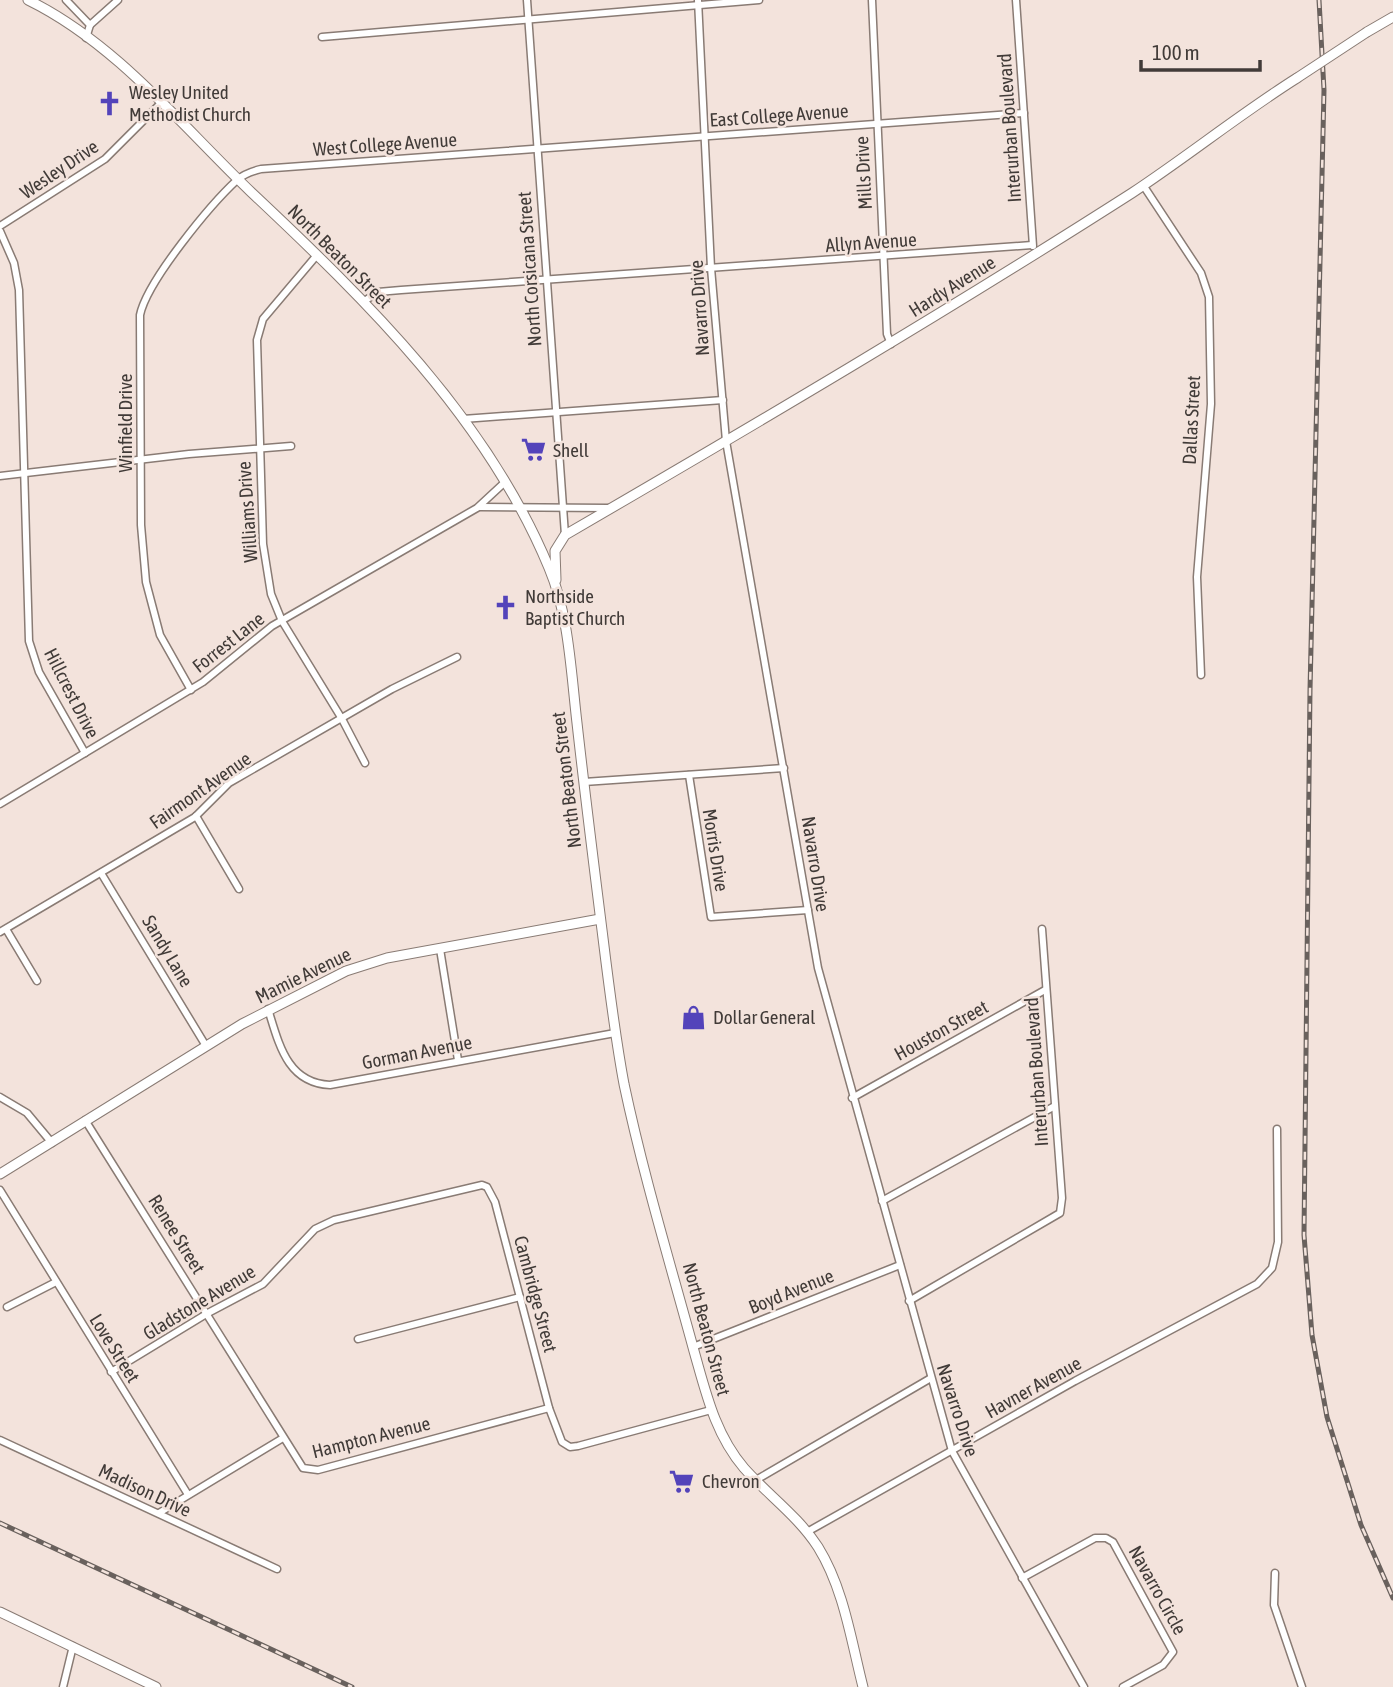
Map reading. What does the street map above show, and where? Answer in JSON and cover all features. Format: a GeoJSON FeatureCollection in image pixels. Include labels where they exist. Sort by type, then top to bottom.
{"type":"FeatureCollection","features":[{"type":"Feature","properties":{"kind":"main road","name":"North Beaton Street"},"geometry":{"type":"LineString","coordinates":[[28,0],[50,11],[127,70],[317,254],[433,379],[517,505],[557,589],[570,663],[615,1033],[643,1164],[711,1410],[732,1451],[807,1532],[835,1581],[863,1687]]}},
{"type":"Feature","properties":{"kind":"main road","name":"Hardy Avenue"},"geometry":{"type":"LineString","coordinates":[[565,535],[891,344],[1035,249],[1143,185],[1297,78],[1393,17]]}},
{"type":"Feature","properties":{"kind":"main road"},"geometry":{"type":"LineString","coordinates":[[557,589],[555,551],[565,535]]}},
{"type":"Feature","properties":{"kind":"main road","name":"Mamie Avenue"},"geometry":{"type":"LineString","coordinates":[[0,1174],[268,1009],[364,964],[600,919]]}},
{"type":"Feature","properties":{"kind":"main road"},"geometry":{"type":"LineString","coordinates":[[0,1612],[156,1687]]}},
{"type":"Feature","properties":{"kind":"street"},"geometry":{"type":"LineString","coordinates":[[66,0],[90,25]]}},
{"type":"Feature","properties":{"kind":"street"},"geometry":{"type":"LineString","coordinates":[[86,38],[90,25],[118,0]]}},
{"type":"Feature","properties":{"kind":"street","name":"North Corsicana Street"},"geometry":{"type":"LineString","coordinates":[[527,0],[554,412],[565,535]]}},
{"type":"Feature","properties":{"kind":"street"},"geometry":{"type":"LineString","coordinates":[[322,37],[698,2],[760,0]]}},
{"type":"Feature","properties":{"kind":"street","name":"Mills Drive"},"geometry":{"type":"LineString","coordinates":[[872,0],[887,334],[891,344]]}},
{"type":"Feature","properties":{"kind":"street","name":"Interurban Boulevard"},"geometry":{"type":"LineString","coordinates":[[1016,0],[1035,249]]}},
{"type":"Feature","properties":{"kind":"street","name":"Navarro Drive"},"geometry":{"type":"LineString","coordinates":[[698,2],[707,136],[711,268],[732,491],[818,968],[952,1451],[1084,1687]]}},
{"type":"Feature","properties":{"kind":"street","name":"Wesley Drive"},"geometry":{"type":"LineString","coordinates":[[0,229],[105,159],[161,103]]}},
{"type":"Feature","properties":{"kind":"street","name":"East College Avenue"},"geometry":{"type":"LineString","coordinates":[[537,149],[1024,113]]}},
{"type":"Feature","properties":{"kind":"street","name":"West College Avenue"},"geometry":{"type":"LineString","coordinates":[[238,180],[261,169],[537,149]]}},
{"type":"Feature","properties":{"kind":"street","name":"Winfield Drive"},"geometry":{"type":"LineString","coordinates":[[191,690],[160,635],[150,604],[141,525],[142,304],[173,254],[238,180]]}},
{"type":"Feature","properties":{"kind":"street","name":"Dallas Street"},"geometry":{"type":"LineString","coordinates":[[1143,185],[1201,273],[1209,297],[1210,404],[1197,577],[1201,674]]}},
{"type":"Feature","properties":{"kind":"street","name":"Hillcrest Drive"},"geometry":{"type":"LineString","coordinates":[[0,229],[18,275],[29,641],[39,672],[85,753]]}},
{"type":"Feature","properties":{"kind":"street","name":"Allyn Avenue"},"geometry":{"type":"LineString","coordinates":[[363,302],[377,292],[401,290],[1035,249]]}},
{"type":"Feature","properties":{"kind":"street","name":"Williams Drive"},"geometry":{"type":"LineString","coordinates":[[317,254],[271,310],[259,330],[257,388],[266,568],[271,594],[282,621],[342,719],[365,763]]}},
{"type":"Feature","properties":{"kind":"street"},"geometry":{"type":"LineString","coordinates":[[461,419],[723,400]]}},
{"type":"Feature","properties":{"kind":"street"},"geometry":{"type":"LineString","coordinates":[[0,477],[291,446]]}},
{"type":"Feature","properties":{"kind":"street","name":"Forrest Lane"},"geometry":{"type":"LineString","coordinates":[[0,804],[191,690],[282,621],[477,508],[504,482]]}},
{"type":"Feature","properties":{"kind":"street","name":"Forrest Lane"},"geometry":{"type":"LineString","coordinates":[[477,508],[517,505],[610,508]]}},
{"type":"Feature","properties":{"kind":"street","name":"Fairmont Avenue"},"geometry":{"type":"LineString","coordinates":[[3,930],[197,816],[229,783],[392,689],[457,657]]}},
{"type":"Feature","properties":{"kind":"street"},"geometry":{"type":"LineString","coordinates":[[584,782],[784,768]]}},
{"type":"Feature","properties":{"kind":"street","name":"Morris Drive"},"geometry":{"type":"LineString","coordinates":[[689,775],[711,917],[808,910]]}},
{"type":"Feature","properties":{"kind":"street"},"geometry":{"type":"LineString","coordinates":[[197,816],[239,889]]}},
{"type":"Feature","properties":{"kind":"street","name":"Sandy Lane"},"geometry":{"type":"LineString","coordinates":[[101,873],[206,1046]]}},
{"type":"Feature","properties":{"kind":"street","name":"Interurban Boulevard"},"geometry":{"type":"LineString","coordinates":[[909,1301],[1060,1213],[1062,1198],[1053,1107],[1042,929]]}},
{"type":"Feature","properties":{"kind":"street"},"geometry":{"type":"LineString","coordinates":[[3,930],[37,981]]}},
{"type":"Feature","properties":{"kind":"street"},"geometry":{"type":"LineString","coordinates":[[440,949],[458,1060]]}},
{"type":"Feature","properties":{"kind":"street","name":"Houston Street"},"geometry":{"type":"LineString","coordinates":[[852,1098],[1045,990]]}},
{"type":"Feature","properties":{"kind":"street","name":"Gorman Avenue"},"geometry":{"type":"LineString","coordinates":[[268,1009],[282,1054],[295,1071],[315,1084],[331,1085],[615,1033]]}},
{"type":"Feature","properties":{"kind":"street"},"geometry":{"type":"LineString","coordinates":[[0,1097],[27,1113],[52,1143]]}},
{"type":"Feature","properties":{"kind":"street"},"geometry":{"type":"LineString","coordinates":[[882,1201],[1053,1107]]}},
{"type":"Feature","properties":{"kind":"street","name":"Renee Street"},"geometry":{"type":"LineString","coordinates":[[85,1121],[208,1313],[283,1438]]}},
{"type":"Feature","properties":{"kind":"street","name":"Havner Avenue"},"geometry":{"type":"LineString","coordinates":[[807,1532],[1257,1284],[1272,1268],[1278,1242],[1277,1129]]}},
{"type":"Feature","properties":{"kind":"street","name":"Gladstone Avenue"},"geometry":{"type":"LineString","coordinates":[[111,1373],[208,1313],[263,1284],[315,1228],[334,1220],[475,1185],[489,1190]]}},
{"type":"Feature","properties":{"kind":"street","name":"Love Street"},"geometry":{"type":"LineString","coordinates":[[0,1190],[187,1493]]}},
{"type":"Feature","properties":{"kind":"street","name":"Cambridge Street"},"geometry":{"type":"LineString","coordinates":[[489,1190],[495,1202],[558,1437],[570,1447],[711,1410]]}},
{"type":"Feature","properties":{"kind":"street","name":"Boyd Avenue"},"geometry":{"type":"LineString","coordinates":[[693,1347],[900,1265]]}},
{"type":"Feature","properties":{"kind":"street"},"geometry":{"type":"LineString","coordinates":[[7,1307],[55,1282]]}},
{"type":"Feature","properties":{"kind":"street"},"geometry":{"type":"LineString","coordinates":[[358,1339],[520,1297]]}},
{"type":"Feature","properties":{"kind":"street"},"geometry":{"type":"LineString","coordinates":[[757,1480],[931,1378]]}},
{"type":"Feature","properties":{"kind":"street","name":"Hampton Avenue"},"geometry":{"type":"LineString","coordinates":[[187,1493],[283,1438],[303,1468],[318,1470],[549,1408]]}},
{"type":"Feature","properties":{"kind":"street","name":"Madison Drive"},"geometry":{"type":"LineString","coordinates":[[0,1440],[276,1569]]}},
{"type":"Feature","properties":{"kind":"street"},"geometry":{"type":"LineString","coordinates":[[159,1513],[187,1493]]}},
{"type":"Feature","properties":{"kind":"street","name":"Navarro Circle"},"geometry":{"type":"LineString","coordinates":[[1022,1578],[1095,1538],[1106,1538],[1113,1542],[1173,1652],[1163,1665],[1123,1687]]}},
{"type":"Feature","properties":{"kind":"street"},"geometry":{"type":"LineString","coordinates":[[1275,1573],[1274,1605],[1302,1687]]}},
{"type":"Feature","properties":{"kind":"street"},"geometry":{"type":"LineString","coordinates":[[64,1687],[73,1646]]}},
{"type":"Feature","properties":{"kind":"railway"},"geometry":{"type":"LineString","coordinates":[[1319,0],[1324,90],[1310,690],[1304,1235],[1312,1335],[1327,1417],[1361,1525],[1393,1598]]}},
{"type":"Feature","properties":{"kind":"railway"},"geometry":{"type":"LineString","coordinates":[[0,1523],[352,1687]]}},
{"type":"Feature","properties":{"kind":"place","name":"Wesley United Methodist Church"},"geometry":{"type":"Point","coordinates":[109,103]}},
{"type":"Feature","properties":{"kind":"place","name":"Shell"},"geometry":{"type":"Point","coordinates":[533,450]}},
{"type":"Feature","properties":{"kind":"place","name":"Northside Baptist Church"},"geometry":{"type":"Point","coordinates":[505,607]}},
{"type":"Feature","properties":{"kind":"place","name":"Dollar General"},"geometry":{"type":"Point","coordinates":[693,1017]}},
{"type":"Feature","properties":{"kind":"place","name":"Chevron"},"geometry":{"type":"Point","coordinates":[682,1481]}}]}
